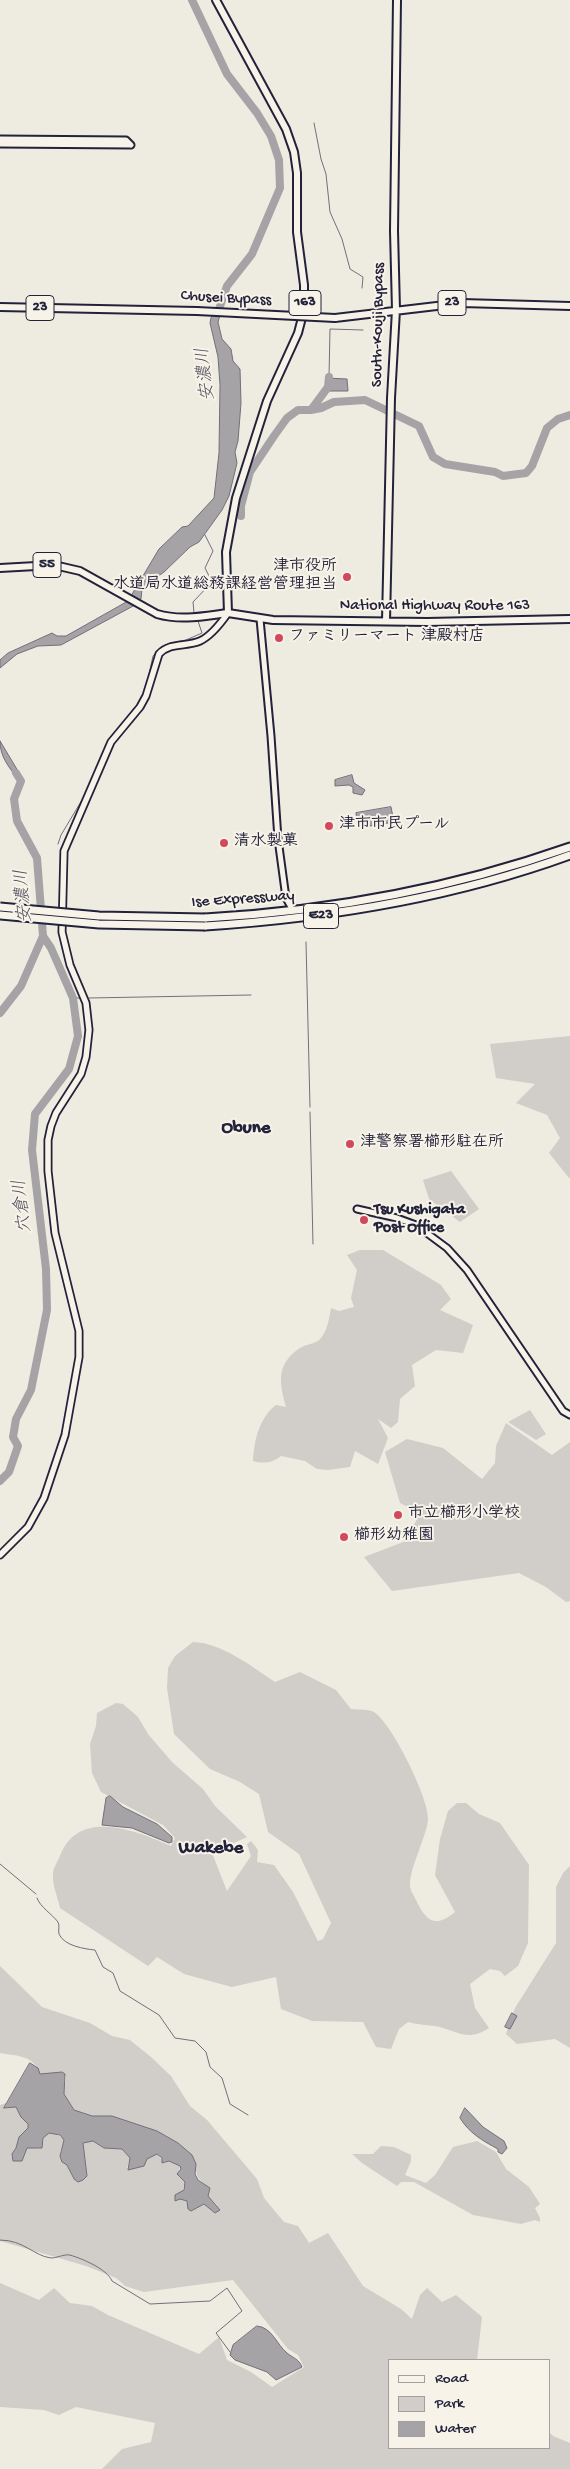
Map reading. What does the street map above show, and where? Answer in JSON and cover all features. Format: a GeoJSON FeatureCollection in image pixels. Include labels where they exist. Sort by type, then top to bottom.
{"type":"FeatureCollection","features":[{"type":"Feature","properties":{"kind":"highway","name":"Ise Expressway"},"geometry":{"type":"LineString","coordinates":[[434,891],[570,847]]}},
{"type":"Feature","properties":{"kind":"highway","name":"Ise Expressway"},"geometry":{"type":"LineString","coordinates":[[0,915],[99,924],[205,922],[324,915],[495,879],[570,855]]}},
{"type":"Feature","properties":{"kind":"highway","name":"Ise Expressway"},"geometry":{"type":"LineString","coordinates":[[0,907],[99,916],[205,922]]}},
{"type":"Feature","properties":{"kind":"main road","name":"163"},"geometry":{"type":"LineString","coordinates":[[216,0],[286,129],[292,145],[297,173],[298,238],[305,293],[302,324],[267,401],[234,506],[226,552],[228,614]]}},
{"type":"Feature","properties":{"kind":"main road","name":"South-Kouji Bypass"},"geometry":{"type":"LineString","coordinates":[[386,621],[391,398],[396,310],[394,231],[397,0]]}},
{"type":"Feature","properties":{"kind":"main road","name":"Chusei Bypass"},"geometry":{"type":"LineString","coordinates":[[0,307],[197,311],[335,318],[462,302],[570,306]]}},
{"type":"Feature","properties":{"kind":"main road","name":"55"},"geometry":{"type":"LineString","coordinates":[[0,568],[63,566],[80,571],[103,582],[150,610],[168,617],[185,618],[228,614]]}},
{"type":"Feature","properties":{"kind":"main road","name":"National Highway Route 163"},"geometry":{"type":"LineString","coordinates":[[228,614],[260,619],[386,621],[570,620]]}},
{"type":"Feature","properties":{"kind":"main road"},"geometry":{"type":"LineString","coordinates":[[0,1555],[28,1527],[44,1498],[63,1443],[79,1357],[79,1331],[55,1233],[48,1170],[48,1140],[51,1126],[56,1113],[81,1074],[89,1039],[88,1009],[70,965],[62,932],[64,851],[111,742],[140,707],[146,696],[158,654],[171,646],[202,640],[228,614]]}},
{"type":"Feature","properties":{"kind":"street"},"geometry":{"type":"LineString","coordinates":[[0,139],[126,140],[132,145],[0,144]]}},
{"type":"Feature","properties":{"kind":"street"},"geometry":{"type":"LineString","coordinates":[[260,619],[278,839],[286,898],[291,907]]}},
{"type":"Feature","properties":{"kind":"street"},"geometry":{"type":"LineString","coordinates":[[357,1209],[396,1218],[416,1226],[447,1248],[467,1270],[563,1411],[570,1416]]}},
{"type":"Feature","properties":{"kind":"green space"},"geometry":{"type":"Polygon","coordinates":[[[570,1036],[569,1178],[549,1153],[560,1138],[547,1115],[516,1103],[535,1084],[496,1078],[490,1044],[570,1036]]]}},
{"type":"Feature","properties":{"kind":"green space"},"geometry":{"type":"Polygon","coordinates":[[[451,1171],[479,1209],[460,1222],[429,1199],[423,1180],[451,1171]]]}},
{"type":"Feature","properties":{"kind":"green space"},"geometry":{"type":"Polygon","coordinates":[[[360,1250],[383,1250],[441,1285],[451,1299],[440,1310],[473,1325],[463,1353],[436,1350],[412,1365],[415,1386],[400,1399],[398,1422],[391,1428],[378,1419],[388,1438],[378,1464],[355,1451],[350,1467],[328,1470],[317,1469],[305,1461],[281,1456],[268,1462],[253,1461],[258,1430],[265,1416],[276,1405],[286,1407],[281,1374],[287,1360],[300,1348],[317,1342],[321,1338],[327,1327],[331,1308],[339,1311],[354,1307],[351,1298],[357,1270],[347,1255],[360,1250]]]}},
{"type":"Feature","properties":{"kind":"green space"},"geometry":{"type":"Polygon","coordinates":[[[530,1410],[546,1434],[536,1440],[508,1422],[530,1410]]]}},
{"type":"Feature","properties":{"kind":"green space"},"geometry":{"type":"Polygon","coordinates":[[[506,1423],[552,1455],[570,1442],[570,1601],[566,1602],[546,1587],[519,1573],[392,1591],[364,1557],[406,1541],[420,1513],[400,1503],[385,1452],[407,1439],[443,1448],[482,1479],[495,1463],[496,1446],[506,1423]]]}},
{"type":"Feature","properties":{"kind":"green space"},"geometry":{"type":"Polygon","coordinates":[[[193,1642],[215,1646],[275,1682],[300,1672],[336,1690],[351,1709],[372,1711],[381,1719],[390,1730],[408,1762],[427,1810],[427,1827],[412,1871],[410,1886],[420,1907],[428,1918],[437,1921],[442,1920],[455,1912],[435,1875],[440,1839],[448,1811],[457,1803],[466,1803],[479,1814],[500,1823],[529,1865],[528,1943],[518,1966],[505,1976],[500,1971],[490,1969],[470,1984],[475,2008],[489,2028],[476,2034],[464,2035],[440,2027],[408,2022],[399,2029],[391,2049],[376,2047],[363,2022],[312,2021],[281,2009],[276,1977],[232,1987],[184,1974],[157,1957],[148,1966],[60,1908],[53,1882],[54,1869],[69,1841],[80,1832],[94,1827],[110,1827],[142,1834],[171,1846],[175,1838],[163,1825],[101,1792],[92,1773],[90,1744],[96,1726],[97,1713],[116,1703],[123,1704],[138,1717],[148,1734],[172,1762],[203,1789],[215,1806],[247,1837],[212,1853],[227,1891],[251,1856],[247,1844],[251,1841],[258,1850],[257,1862],[274,1865],[293,1892],[318,1941],[323,1939],[331,1923],[299,1854],[268,1832],[259,1794],[240,1782],[210,1769],[174,1734],[167,1688],[168,1668],[175,1656],[193,1642]]]}},
{"type":"Feature","properties":{"kind":"green space"},"geometry":{"type":"Polygon","coordinates":[[[570,1866],[570,2048],[555,2039],[517,2044],[506,2034],[515,2008],[556,1943],[556,1887],[563,1873],[570,1866]]]}},
{"type":"Feature","properties":{"kind":"green space"},"geometry":{"type":"Polygon","coordinates":[[[0,1966],[42,2007],[90,2023],[112,2036],[130,2040],[151,2057],[171,2076],[190,2106],[207,2120],[257,2179],[264,2198],[284,2222],[298,2226],[309,2243],[328,2233],[363,2286],[401,2309],[412,2319],[420,2295],[427,2288],[442,2302],[456,2295],[482,2317],[477,2359],[388,2359],[388,2449],[550,2449],[550,2433],[570,2443],[570,2469],[102,2469],[122,2449],[151,2442],[155,2423],[76,2407],[59,2415],[44,2410],[0,2407],[0,2283],[39,2300],[54,2288],[70,2303],[92,2306],[108,2315],[199,2354],[219,2337],[227,2360],[251,2372],[272,2387],[304,2367],[298,2355],[288,2349],[233,2280],[144,2292],[125,2286],[116,2278],[86,2266],[0,2241],[0,2105],[6,2103],[4,2108],[16,2107],[26,2120],[28,2128],[19,2137],[12,2154],[24,2157],[27,2148],[31,2146],[38,2149],[43,2143],[44,2135],[58,2135],[64,2140],[60,2152],[62,2162],[67,2164],[73,2179],[87,2176],[83,2143],[92,2141],[104,2148],[122,2149],[130,2159],[127,2168],[136,2168],[157,2154],[164,2163],[169,2161],[180,2166],[178,2176],[185,2182],[180,2199],[187,2201],[189,2205],[207,2205],[215,2213],[217,2205],[208,2196],[210,2188],[197,2175],[196,2164],[178,2143],[157,2131],[112,2116],[92,2116],[74,2110],[64,2094],[66,2077],[62,2072],[40,2074],[34,2063],[24,2057],[0,2053],[0,1966]]]}},
{"type":"Feature","properties":{"kind":"green space"},"geometry":{"type":"Polygon","coordinates":[[[477,2141],[496,2152],[506,2169],[529,2187],[540,2204],[535,2208],[540,2222],[535,2220],[521,2224],[473,2215],[414,2182],[401,2182],[397,2186],[362,2163],[352,2154],[373,2154],[381,2146],[394,2147],[411,2155],[411,2161],[405,2175],[426,2183],[435,2175],[453,2147],[477,2141]]]}},
{"type":"Feature","properties":{"kind":"water"},"geometry":{"type":"Polygon","coordinates":[[[225,298],[218,322],[222,339],[231,349],[233,361],[240,369],[241,403],[238,441],[235,452],[237,463],[229,496],[222,510],[199,542],[190,547],[164,572],[142,589],[141,599],[135,605],[61,645],[38,646],[17,654],[0,668],[0,660],[8,653],[52,633],[57,636],[66,636],[128,601],[159,549],[182,527],[188,526],[214,498],[219,453],[220,385],[218,357],[210,323],[211,318],[225,298]]]}},
{"type":"Feature","properties":{"kind":"water"},"geometry":{"type":"Polygon","coordinates":[[[326,378],[347,379],[348,391],[327,391],[324,397],[321,395],[326,385],[326,378]]]}},
{"type":"Feature","properties":{"kind":"water"},"geometry":{"type":"Polygon","coordinates":[[[0,741],[24,781],[18,780],[6,762],[0,747],[0,741]]]}},
{"type":"Feature","properties":{"kind":"water"},"geometry":{"type":"Polygon","coordinates":[[[352,775],[354,783],[365,790],[362,795],[353,793],[353,787],[349,785],[335,786],[335,780],[352,775]]]}},
{"type":"Feature","properties":{"kind":"water"},"geometry":{"type":"Polygon","coordinates":[[[391,807],[394,822],[358,828],[356,813],[391,807]]]}},
{"type":"Feature","properties":{"kind":"water"},"geometry":{"type":"Polygon","coordinates":[[[110,1796],[123,1807],[157,1824],[172,1837],[172,1842],[169,1843],[132,1828],[102,1825],[106,1798],[110,1796]]]}},
{"type":"Feature","properties":{"kind":"water"},"geometry":{"type":"Polygon","coordinates":[[[512,2013],[517,2016],[510,2029],[505,2027],[512,2013]]]}},
{"type":"Feature","properties":{"kind":"water"},"geometry":{"type":"Polygon","coordinates":[[[30,2063],[38,2068],[40,2074],[62,2072],[65,2074],[64,2094],[74,2110],[92,2116],[112,2116],[157,2131],[178,2143],[192,2155],[196,2164],[195,2174],[198,2180],[210,2188],[208,2196],[220,2210],[215,2213],[204,2204],[191,2211],[188,2209],[187,2201],[180,2199],[175,2201],[175,2195],[184,2190],[185,2182],[177,2174],[181,2169],[180,2166],[169,2161],[162,2163],[162,2158],[157,2154],[147,2159],[144,2166],[128,2170],[130,2158],[122,2149],[104,2148],[93,2141],[83,2143],[87,2176],[78,2182],[74,2179],[67,2165],[62,2162],[60,2156],[64,2140],[60,2135],[49,2133],[43,2138],[42,2148],[27,2148],[22,2161],[13,2161],[12,2154],[19,2137],[28,2128],[28,2124],[21,2117],[16,2107],[4,2108],[30,2063]]]}},
{"type":"Feature","properties":{"kind":"water"},"geometry":{"type":"Polygon","coordinates":[[[465,2108],[483,2127],[504,2141],[507,2148],[502,2154],[498,2152],[498,2149],[468,2128],[460,2118],[465,2108]]]}},
{"type":"Feature","properties":{"kind":"water"},"geometry":{"type":"Polygon","coordinates":[[[257,2326],[267,2330],[283,2350],[298,2360],[302,2367],[276,2380],[267,2372],[235,2360],[230,2355],[233,2345],[257,2326]]]}},
{"type":"Feature","properties":{"kind":"waterway","name":"安濃川"},"geometry":{"type":"LineString","coordinates":[[192,0],[227,74],[257,113],[271,136],[279,160],[280,188],[252,254],[227,286],[218,312]]}},
{"type":"Feature","properties":{"kind":"waterway"},"geometry":{"type":"LineString","coordinates":[[314,123],[326,174],[330,212],[342,239],[350,269],[363,277],[362,288]]}},
{"type":"Feature","properties":{"kind":"waterway"},"geometry":{"type":"LineString","coordinates":[[329,377],[330,329],[363,330]]}},
{"type":"Feature","properties":{"kind":"waterway"},"geometry":{"type":"LineString","coordinates":[[241,516],[241,506],[250,472],[287,418],[298,410],[311,410],[328,387],[329,377]]}},
{"type":"Feature","properties":{"kind":"waterway"},"geometry":{"type":"LineString","coordinates":[[311,410],[334,402],[365,400],[419,426],[433,457],[445,464],[495,472],[503,476],[526,473],[532,466],[547,428],[558,419],[570,415]]}},
{"type":"Feature","properties":{"kind":"waterway"},"geometry":{"type":"LineString","coordinates":[[194,613],[193,602],[212,582],[205,568],[213,551],[205,535]]}},
{"type":"Feature","properties":{"kind":"waterway"},"geometry":{"type":"LineString","coordinates":[[146,688],[153,656],[160,648],[170,643],[186,640],[202,633],[198,621]]}},
{"type":"Feature","properties":{"kind":"waterway"},"geometry":{"type":"LineString","coordinates":[[100,761],[110,739],[140,701]]}},
{"type":"Feature","properties":{"kind":"waterway","name":"安濃川"},"geometry":{"type":"LineString","coordinates":[[0,1013],[21,986],[43,936],[37,858],[17,821],[14,799],[21,781],[16,773]]}},
{"type":"Feature","properties":{"kind":"waterway"},"geometry":{"type":"LineString","coordinates":[[58,844],[61,835],[85,795]]}},
{"type":"Feature","properties":{"kind":"waterway","name":"穴倉川"},"geometry":{"type":"LineString","coordinates":[[0,1481],[9,1472],[18,1446],[13,1437],[16,1419],[31,1390],[47,1310],[46,1269],[32,1150],[35,1114],[69,1069],[78,1036],[73,998],[51,948],[43,936]]}},
{"type":"Feature","properties":{"kind":"waterway"},"geometry":{"type":"LineString","coordinates":[[306,942],[310,1107]]}},
{"type":"Feature","properties":{"kind":"waterway"},"geometry":{"type":"LineString","coordinates":[[89,998],[251,995]]}},
{"type":"Feature","properties":{"kind":"waterway","name":"穴倉川"},"geometry":{"type":"LineString","coordinates":[[73,998],[80,998]]}},
{"type":"Feature","properties":{"kind":"waterway"},"geometry":{"type":"LineString","coordinates":[[310,1112],[313,1244]]}},
{"type":"Feature","properties":{"kind":"waterway"},"geometry":{"type":"LineString","coordinates":[[0,1864],[36,1894]]}},
{"type":"Feature","properties":{"kind":"waterway"},"geometry":{"type":"LineString","coordinates":[[37,1898],[58,1922],[59,1934],[65,1941],[75,1946],[95,1950],[103,1967],[113,1973],[120,1991],[159,2015],[175,2038],[195,2041],[206,2052],[210,2067],[222,2078],[230,2104],[248,2115]]}},
{"type":"Feature","properties":{"kind":"waterway"},"geometry":{"type":"LineString","coordinates":[[0,2240],[22,2245],[45,2257],[53,2258],[70,2255],[81,2259],[105,2272],[112,2281],[150,2304],[210,2301],[227,2288],[242,2311],[216,2333],[230,2352]]}},
{"type":"Feature","properties":{"kind":"place","name":"津市役所 水道局水道総務課経営管理担当"},"geometry":{"type":"Point","coordinates":[347,577]}},
{"type":"Feature","properties":{"kind":"place","name":"ファミリーマート 津殿村店"},"geometry":{"type":"Point","coordinates":[279,638]}},
{"type":"Feature","properties":{"kind":"place","name":"津市市民プール"},"geometry":{"type":"Point","coordinates":[329,826]}},
{"type":"Feature","properties":{"kind":"place","name":"清水製菓"},"geometry":{"type":"Point","coordinates":[224,843]}},
{"type":"Feature","properties":{"kind":"place","name":"津警察署櫛形駐在所"},"geometry":{"type":"Point","coordinates":[350,1144]}},
{"type":"Feature","properties":{"kind":"place","name":"Tsu Kushigata Post Office"},"geometry":{"type":"Point","coordinates":[364,1220]}},
{"type":"Feature","properties":{"kind":"place","name":"市立櫛形小学校"},"geometry":{"type":"Point","coordinates":[398,1515]}},
{"type":"Feature","properties":{"kind":"place","name":"櫛形幼稚園"},"geometry":{"type":"Point","coordinates":[344,1537]}},
{"type":"Feature","properties":{"kind":"district","name":"Obune"},"geometry":{"type":"Point","coordinates":[246,1129]}},
{"type":"Feature","properties":{"kind":"district","name":"Wakebe"},"geometry":{"type":"Point","coordinates":[211,1849]}}]}
